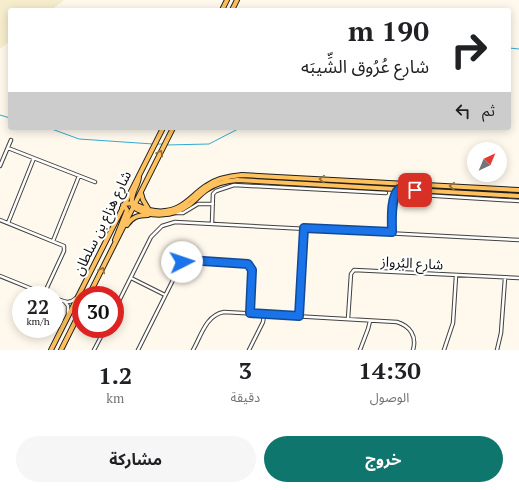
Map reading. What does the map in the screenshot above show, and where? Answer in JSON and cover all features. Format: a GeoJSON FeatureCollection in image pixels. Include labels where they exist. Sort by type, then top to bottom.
{"type":"FeatureCollection","features":[{"type":"Feature","properties":{"kind":"main road","name":"شارع هزاع بن سلطان"},"geometry":{"type":"LineString","coordinates":[[84,286],[161,130]]}},
{"type":"Feature","properties":{"kind":"main road","name":"شارع هزاع بن سلطان"},"geometry":{"type":"LineString","coordinates":[[94,286],[172,130]]}},
{"type":"Feature","properties":{"kind":"main road"},"geometry":{"type":"LineString","coordinates":[[133,205],[132,198],[139,175]]}},
{"type":"Feature","properties":{"kind":"main road"},"geometry":{"type":"LineString","coordinates":[[115,244],[116,236],[127,210],[123,207],[128,203],[149,210],[164,211],[178,208],[188,202],[206,186],[224,178],[242,175],[519,190]]}},
{"type":"Feature","properties":{"kind":"main road"},"geometry":{"type":"LineString","coordinates":[[263,181],[266,178],[292,178]]}},
{"type":"Feature","properties":{"kind":"main road"},"geometry":{"type":"LineString","coordinates":[[115,244],[119,240],[128,223],[134,218],[141,215],[162,215],[176,212],[187,207],[205,191],[217,184],[234,180],[386,191],[399,189],[519,196]]}},
{"type":"Feature","properties":{"kind":"main road"},"geometry":{"type":"LineString","coordinates":[[462,193],[464,190],[493,189]]}},
{"type":"Feature","properties":{"kind":"main road"},"geometry":{"type":"LineString","coordinates":[[142,191],[142,198],[149,210]]}},
{"type":"Feature","properties":{"kind":"main road"},"geometry":{"type":"LineString","coordinates":[[133,205],[145,212],[162,215]]}},
{"type":"Feature","properties":{"kind":"main road","name":"شارع هزاع بن سلطان"},"geometry":{"type":"LineString","coordinates":[[51,350],[72,308]]}},
{"type":"Feature","properties":{"kind":"main road"},"geometry":{"type":"LineString","coordinates":[[61,350],[72,328]]}},
{"type":"Feature","properties":{"kind":"street"},"geometry":{"type":"LineString","coordinates":[[0,166],[11,140]]}},
{"type":"Feature","properties":{"kind":"street"},"geometry":{"type":"LineString","coordinates":[[8,148],[95,182]]}},
{"type":"Feature","properties":{"kind":"street"},"geometry":{"type":"LineString","coordinates":[[8,223],[34,158]]}},
{"type":"Feature","properties":{"kind":"street"},"geometry":{"type":"LineString","coordinates":[[53,241],[79,176]]}},
{"type":"Feature","properties":{"kind":"street"},"geometry":{"type":"LineString","coordinates":[[299,188],[302,184]]}},
{"type":"Feature","properties":{"kind":"street"},"geometry":{"type":"LineString","coordinates":[[212,223],[212,204],[215,192],[234,185],[293,185],[299,188],[386,191],[391,193],[393,200]]}},
{"type":"Feature","properties":{"kind":"street"},"geometry":{"type":"LineString","coordinates":[[392,232],[393,200],[399,189]]}},
{"type":"Feature","properties":{"kind":"street"},"geometry":{"type":"LineString","coordinates":[[483,193],[485,199]]}},
{"type":"Feature","properties":{"kind":"street"},"geometry":{"type":"LineString","coordinates":[[405,194],[519,201]]}},
{"type":"Feature","properties":{"kind":"street"},"geometry":{"type":"LineString","coordinates":[[485,199],[488,194]]}},
{"type":"Feature","properties":{"kind":"street"},"geometry":{"type":"LineString","coordinates":[[176,212],[182,213],[198,204],[212,204]]}},
{"type":"Feature","properties":{"kind":"street"},"geometry":{"type":"LineString","coordinates":[[0,220],[62,245],[64,249],[49,286]]}},
{"type":"Feature","properties":{"kind":"street"},"geometry":{"type":"LineString","coordinates":[[124,292],[152,237],[162,226],[180,221],[519,240]]}},
{"type":"Feature","properties":{"kind":"street"},"geometry":{"type":"LineString","coordinates":[[299,316],[304,228]]}},
{"type":"Feature","properties":{"kind":"street"},"geometry":{"type":"LineString","coordinates":[[138,350],[181,264],[184,261],[246,264],[250,266],[252,270],[250,313]]}},
{"type":"Feature","properties":{"kind":"street","name":"شارع البُرواز"},"geometry":{"type":"LineString","coordinates":[[348,320],[350,276],[354,270],[519,278]]}},
{"type":"Feature","properties":{"kind":"street"},"geometry":{"type":"LineString","coordinates":[[0,276],[26,286]]}},
{"type":"Feature","properties":{"kind":"street"},"geometry":{"type":"LineString","coordinates":[[444,350],[453,323],[456,276]]}},
{"type":"Feature","properties":{"kind":"street"},"geometry":{"type":"LineString","coordinates":[[131,278],[165,295]]}},
{"type":"Feature","properties":{"kind":"street"},"geometry":{"type":"LineString","coordinates":[[497,350],[502,333],[505,278]]}},
{"type":"Feature","properties":{"kind":"street"},"geometry":{"type":"LineString","coordinates":[[64,302],[72,301]]}},
{"type":"Feature","properties":{"kind":"street"},"geometry":{"type":"LineString","coordinates":[[64,302],[68,308],[67,317]]}},
{"type":"Feature","properties":{"kind":"street"},"geometry":{"type":"LineString","coordinates":[[193,350],[208,321],[214,316],[224,312],[397,322],[411,330],[415,341],[413,350]]}},
{"type":"Feature","properties":{"kind":"street"},"geometry":{"type":"LineString","coordinates":[[249,350],[263,322],[264,314]]}},
{"type":"Feature","properties":{"kind":"street"},"geometry":{"type":"LineString","coordinates":[[360,350],[370,321]]}},
{"type":"Feature","properties":{"kind":"street"},"geometry":{"type":"LineString","coordinates":[[94,350],[100,338]]}},
{"type":"Feature","properties":{"kind":"shaded area"},"geometry":{"type":"Polygon","coordinates":[[[0,0],[64,0],[54,8],[8,8],[8,43],[0,49],[0,0]]]}},
{"type":"Feature","properties":{"kind":"waterway"},"geometry":{"type":"LineString","coordinates":[[511,48],[519,49]]}},
{"type":"Feature","properties":{"kind":"waterway"},"geometry":{"type":"LineString","coordinates":[[0,115],[8,117]]}},
{"type":"Feature","properties":{"kind":"waterway"},"geometry":{"type":"LineString","coordinates":[[54,130],[79,139],[153,144]]}},
{"type":"Feature","properties":{"kind":"waterway"},"geometry":{"type":"LineString","coordinates":[[166,145],[209,144],[236,130]]}},
{"type":"Feature","properties":{"kind":"waterway"},"geometry":{"type":"LineString","coordinates":[[156,144],[163,144]]}},
{"type":"Feature","properties":{"kind":"route"},"geometry":{"type":"LineString","coordinates":[[182,262],[188,260],[248,264],[252,270],[250,313],[299,316],[304,228],[392,232],[393,200],[396,192],[399,189],[415,190]]}}]}
